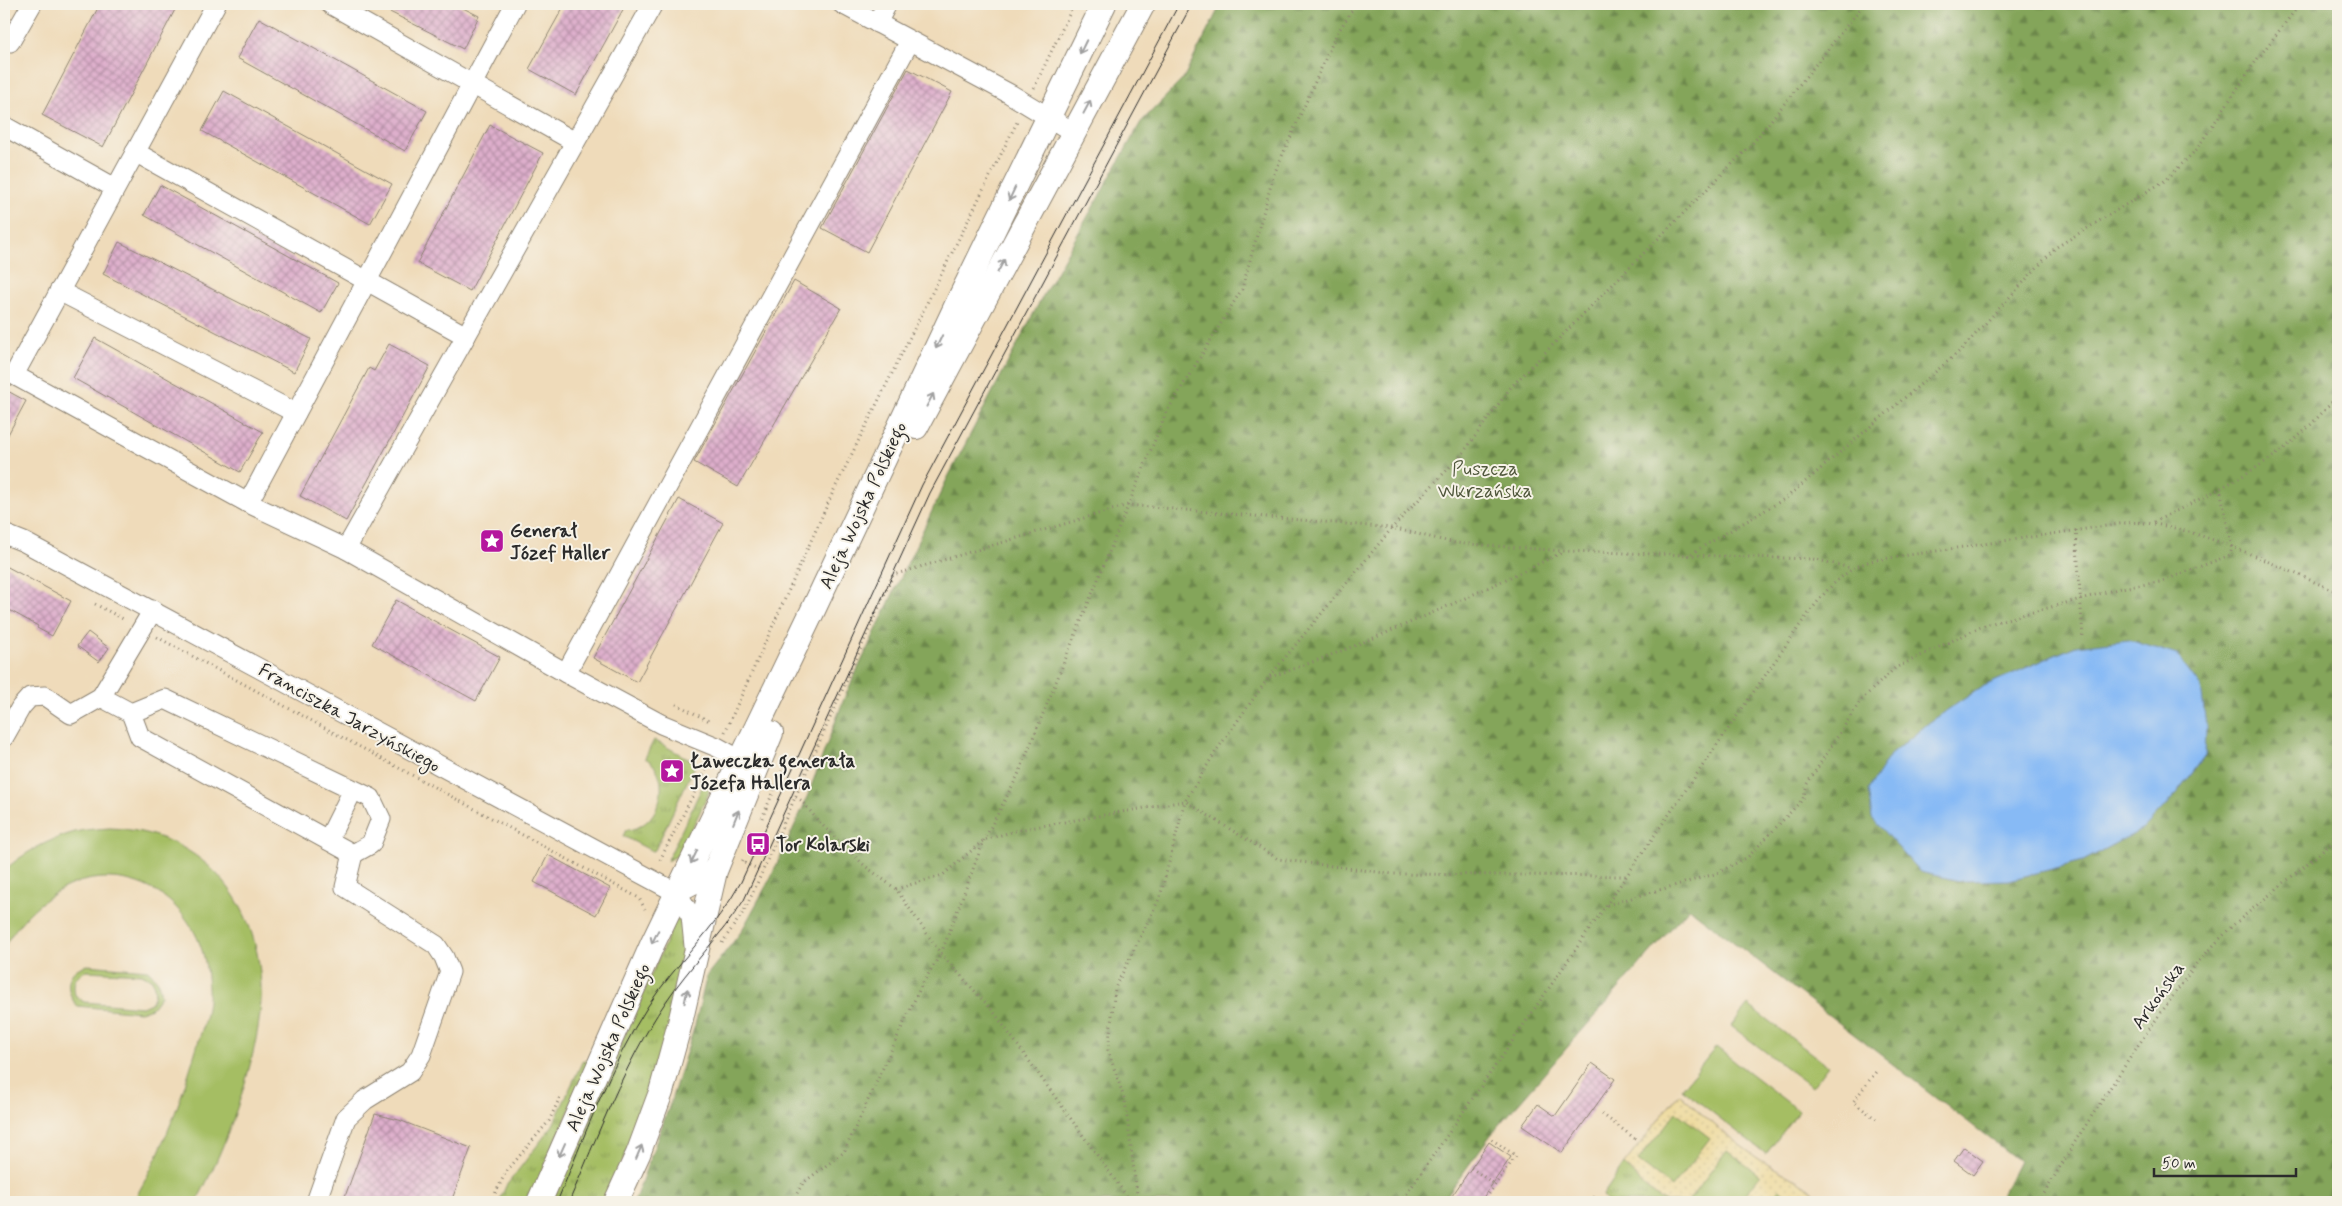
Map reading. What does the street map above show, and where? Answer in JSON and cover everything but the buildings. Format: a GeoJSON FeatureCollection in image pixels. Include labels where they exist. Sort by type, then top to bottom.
{"type":"FeatureCollection","features":[{"type":"Feature","properties":{"kind":"main road","name":"Aleja Wojska Polskiego"},"geometry":{"type":"LineString","coordinates":[[617,1199],[638,1154],[661,1092],[680,1023],[694,954],[718,862],[748,764],[956,307],[1104,4]]}},
{"type":"Feature","properties":{"kind":"main road","name":"Aleja Wojska Polskiego"},"geometry":{"type":"LineString","coordinates":[[539,1202],[652,945],[677,893],[748,764],[851,561],[920,419],[1074,132],[1137,6]]}},
{"type":"Feature","properties":{"kind":"street"},"geometry":{"type":"LineString","coordinates":[[6,44],[32,4]]}},
{"type":"Feature","properties":{"kind":"street"},"geometry":{"type":"LineString","coordinates":[[216,4],[59,291],[9,372],[248,503],[346,549],[566,673],[661,724],[717,747],[748,764]]}},
{"type":"Feature","properties":{"kind":"street"},"geometry":{"type":"LineString","coordinates":[[330,4],[575,142]]}},
{"type":"Feature","properties":{"kind":"street"},"geometry":{"type":"LineString","coordinates":[[248,503],[516,4]]}},
{"type":"Feature","properties":{"kind":"street"},"geometry":{"type":"LineString","coordinates":[[346,549],[653,4]]}},
{"type":"Feature","properties":{"kind":"street"},"geometry":{"type":"LineString","coordinates":[[842,4],[1074,132]]}},
{"type":"Feature","properties":{"kind":"street"},"geometry":{"type":"LineString","coordinates":[[877,23],[887,4]]}},
{"type":"Feature","properties":{"kind":"street"},"geometry":{"type":"LineString","coordinates":[[566,673],[910,41]]}},
{"type":"Feature","properties":{"kind":"street"},"geometry":{"type":"LineString","coordinates":[[4,126],[116,188]]}},
{"type":"Feature","properties":{"kind":"street"},"geometry":{"type":"LineString","coordinates":[[135,152],[466,336]]}},
{"type":"Feature","properties":{"kind":"street"},"geometry":{"type":"LineString","coordinates":[[59,291],[296,414]]}},
{"type":"Feature","properties":{"kind":"street","name":"Franciszka Jarzyńskiego"},"geometry":{"type":"LineString","coordinates":[[4,526],[24,542]]}},
{"type":"Feature","properties":{"kind":"street","name":"Franciszka Jarzyńskiego"},"geometry":{"type":"LineString","coordinates":[[4,534],[24,542],[153,610],[677,893]]}},
{"type":"Feature","properties":{"kind":"street"},"geometry":{"type":"LineString","coordinates":[[4,737],[21,707],[30,697],[45,696],[71,714],[101,697],[153,610]]}},
{"type":"Feature","properties":{"kind":"street"},"geometry":{"type":"LineString","coordinates":[[101,697],[131,713],[140,737],[353,854]]}},
{"type":"Feature","properties":{"kind":"street"},"geometry":{"type":"LineString","coordinates":[[131,713],[165,699],[371,798],[381,819],[371,844],[353,854],[345,887],[436,945],[444,957],[450,972],[421,1055],[410,1072],[365,1100],[346,1118],[316,1202]]}},
{"type":"Feature","properties":{"kind":"street"},"geometry":{"type":"LineString","coordinates":[[328,840],[353,790]]}},
{"type":"Feature","properties":{"kind":"street","name":"Aleja Wojska Polskiego"},"geometry":{"type":"LineString","coordinates":[[694,954],[691,916],[677,893],[698,882],[718,862]]}},
{"type":"Feature","properties":{"kind":"path"},"geometry":{"type":"LineString","coordinates":[[660,860],[717,747],[833,492],[1074,4]]}},
{"type":"Feature","properties":{"kind":"path"},"geometry":{"type":"LineString","coordinates":[[792,1202],[803,1183],[844,1152],[922,984],[941,954],[984,840],[1018,775],[1166,413],[1242,289],[1274,174],[1336,35],[1356,4]]}},
{"type":"Feature","properties":{"kind":"path"},"geometry":{"type":"LineString","coordinates":[[1138,1202],[1125,1101],[1108,1050],[1115,988],[1160,897],[1184,801],[1216,751],[1270,677],[1392,528],[1463,454],[1511,387],[1752,144],[1864,4]]}},
{"type":"Feature","properties":{"kind":"path"},"geometry":{"type":"LineString","coordinates":[[1686,556],[1786,498],[1960,351],[2055,248],[2166,180],[2196,150],[2258,58],[2300,4]]}},
{"type":"Feature","properties":{"kind":"path"},"geometry":{"type":"LineString","coordinates":[[2154,523],[2220,488],[2278,453],[2317,418],[2338,395]]}},
{"type":"Feature","properties":{"kind":"path"},"geometry":{"type":"LineString","coordinates":[[1606,905],[1715,874],[1748,857],[1803,799],[1807,784],[1860,700],[1895,668],[1985,625],[2121,588],[2160,582],[2230,555],[2232,548],[2220,488]]}},
{"type":"Feature","properties":{"kind":"path"},"geometry":{"type":"LineString","coordinates":[[765,866],[893,575],[1128,505],[1392,528],[1455,543],[1565,551],[1813,559],[1851,568]]}},
{"type":"Feature","properties":{"kind":"path"},"geometry":{"type":"LineString","coordinates":[[1401,1202],[1802,622],[1836,582],[1851,568],[1875,560],[2138,522],[2154,523],[2232,548],[2338,592]]}},
{"type":"Feature","properties":{"kind":"path"},"geometry":{"type":"LineString","coordinates":[[2076,530],[2083,638]]}},
{"type":"Feature","properties":{"kind":"path"},"geometry":{"type":"LineString","coordinates":[[1270,677],[1322,660],[1393,630],[1565,551]]}},
{"type":"Feature","properties":{"kind":"path"},"geometry":{"type":"LineString","coordinates":[[90,601],[639,898],[645,910]]}},
{"type":"Feature","properties":{"kind":"path"},"geometry":{"type":"LineString","coordinates":[[760,821],[783,769]]}},
{"type":"Feature","properties":{"kind":"path"},"geometry":{"type":"LineString","coordinates":[[796,797],[866,866],[896,889],[941,954],[993,1011],[1131,1202]]}},
{"type":"Feature","properties":{"kind":"path"},"geometry":{"type":"LineString","coordinates":[[896,889],[943,874],[984,840],[1018,830],[1184,801],[1278,859],[1394,874],[1626,876]]}},
{"type":"Feature","properties":{"kind":"path"},"geometry":{"type":"LineString","coordinates":[[2333,842],[2338,830]]}},
{"type":"Feature","properties":{"kind":"path","name":"Arkońska"},"geometry":{"type":"LineString","coordinates":[[2039,1202],[2078,1137],[2145,1035],[2196,964],[2232,926],[2338,838]]}},
{"type":"Feature","properties":{"kind":"path"},"geometry":{"type":"LineString","coordinates":[[745,855],[742,862],[763,871]]}},
{"type":"Feature","properties":{"kind":"path"},"geometry":{"type":"LineString","coordinates":[[1876,1119],[1853,1102],[1878,1069]]}},
{"type":"Feature","properties":{"kind":"path"},"geometry":{"type":"LineString","coordinates":[[492,1202],[506,1172],[549,1121],[565,1086]]}},
{"type":"Feature","properties":{"kind":"path"},"geometry":{"type":"LineString","coordinates":[[1602,1114],[1637,1140]]}},
{"type":"Feature","properties":{"kind":"path"},"geometry":{"type":"LineString","coordinates":[[1483,1202],[1516,1156],[1491,1139]]}},
{"type":"Feature","properties":{"kind":"path"},"geometry":{"type":"LineString","coordinates":[[1471,1168],[1496,1185]]}},
{"type":"Feature","properties":{"kind":"path"},"geometry":{"type":"LineString","coordinates":[[1593,1197],[1600,1202]]}},
{"type":"Feature","properties":{"kind":"path"},"geometry":{"type":"LineString","coordinates":[[1451,1199],[1456,1202]]}},
{"type":"Feature","properties":{"kind":"green space","name":"Puszcza Wkrzańska"},"geometry":{"type":"Polygon","coordinates":[[[1221,4],[2338,4],[2338,1202],[1998,1202],[2019,1161],[1689,908],[1490,1136],[1442,1202],[634,1202],[669,1107],[695,1025],[707,975],[741,932],[771,877],[804,805],[845,696],[947,479],[1040,301],[1141,122],[1183,79],[1221,4]],[[2076,646],[1982,687],[1930,722],[1890,755],[1872,817],[1920,872],[1960,881],[2009,880],[2083,861],[2142,829],[2178,792],[2205,756],[2076,646]]]}},
{"type":"Feature","properties":{"kind":"green space"},"geometry":{"type":"Polygon","coordinates":[[[654,740],[696,763],[655,850],[652,851],[623,836],[626,830],[638,827],[648,821],[660,800],[659,776],[654,766],[645,758],[654,740]]]}},
{"type":"Feature","properties":{"kind":"green space"},"geometry":{"type":"Polygon","coordinates":[[[706,779],[709,793],[683,847],[677,856],[667,861],[706,779]]]}},
{"type":"Feature","properties":{"kind":"green space"},"geometry":{"type":"Polygon","coordinates":[[[110,828],[144,833],[175,844],[201,860],[223,881],[240,906],[252,935],[259,967],[261,1001],[254,1050],[229,1132],[196,1202],[133,1202],[152,1167],[175,1112],[200,1036],[207,1008],[206,968],[201,947],[192,928],[180,912],[165,898],[148,887],[129,881],[108,878],[87,880],[62,889],[50,896],[19,925],[4,947],[4,871],[11,864],[37,847],[56,839],[79,831],[110,828]]]}},
{"type":"Feature","properties":{"kind":"green space"},"geometry":{"type":"Polygon","coordinates":[[[681,913],[689,924],[675,1001],[652,1092],[605,1202],[551,1202],[675,921],[681,913]]]}},
{"type":"Feature","properties":{"kind":"green space"},"geometry":{"type":"Polygon","coordinates":[[[87,965],[148,970],[158,981],[161,996],[152,1008],[140,1012],[77,1006],[70,994],[69,981],[74,971],[87,965]],[[86,971],[75,980],[75,995],[84,1002],[142,1007],[151,1003],[155,989],[152,980],[142,974],[86,971]]]}},
{"type":"Feature","properties":{"kind":"green space"},"geometry":{"type":"Polygon","coordinates":[[[1748,1005],[1828,1066],[1812,1087],[1731,1026],[1748,1005]]]}},
{"type":"Feature","properties":{"kind":"green space"},"geometry":{"type":"Polygon","coordinates":[[[1716,1047],[1799,1111],[1766,1154],[1682,1089],[1716,1047]]]}},
{"type":"Feature","properties":{"kind":"green space"},"geometry":{"type":"Polygon","coordinates":[[[583,1060],[591,1061],[529,1202],[499,1202],[506,1186],[553,1125],[583,1060]]]}},
{"type":"Feature","properties":{"kind":"green space"},"geometry":{"type":"Polygon","coordinates":[[[1676,1112],[1710,1138],[1672,1187],[1638,1161],[1676,1112]]]}},
{"type":"Feature","properties":{"kind":"green space"},"geometry":{"type":"Polygon","coordinates":[[[1727,1150],[1760,1176],[1740,1202],[1692,1202],[1689,1200],[1727,1150]]]}},
{"type":"Feature","properties":{"kind":"green space"},"geometry":{"type":"Polygon","coordinates":[[[1624,1164],[1646,1188],[1666,1202],[1607,1202],[1603,1195],[1624,1164]]]}},
{"type":"Feature","properties":{"kind":"green space"},"geometry":{"type":"Polygon","coordinates":[[[1779,1189],[1796,1202],[1768,1202],[1779,1189]]]}},
{"type":"Feature","properties":{"kind":"sand"},"geometry":{"type":"Polygon","coordinates":[[[1679,1094],[1746,1150],[1810,1189],[1823,1202],[1666,1202],[1646,1188],[1624,1164],[1679,1094]]]}},
{"type":"Feature","properties":{"kind":"water"},"geometry":{"type":"Polygon","coordinates":[[[2129,640],[2177,655],[2201,687],[2206,726],[2205,756],[2178,792],[2143,829],[2083,861],[2009,880],[1960,881],[1920,872],[1872,818],[1868,790],[1890,755],[1930,722],[1982,687],[2076,646],[2129,640]]]}},
{"type":"Feature","properties":{"kind":"tram line"},"geometry":{"type":"LineString","coordinates":[[557,1202],[598,1102],[634,1029],[659,990],[720,915],[741,882],[922,485],[1179,4]]}},
{"type":"Feature","properties":{"kind":"tram line"},"geometry":{"type":"LineString","coordinates":[[569,1202],[612,1100],[650,1026],[674,990],[725,927],[744,900],[930,493],[1192,4]]}},
{"type":"Feature","properties":{"kind":"place","name":"Generał Józef Haller"},"geometry":{"type":"Point","coordinates":[492,541]}},
{"type":"Feature","properties":{"kind":"place","name":"Ławeczka generała Józefa Hallera"},"geometry":{"type":"Point","coordinates":[672,771]}},
{"type":"Feature","properties":{"kind":"place","name":"Tor Kolarski"},"geometry":{"type":"Point","coordinates":[758,844]}}]}
